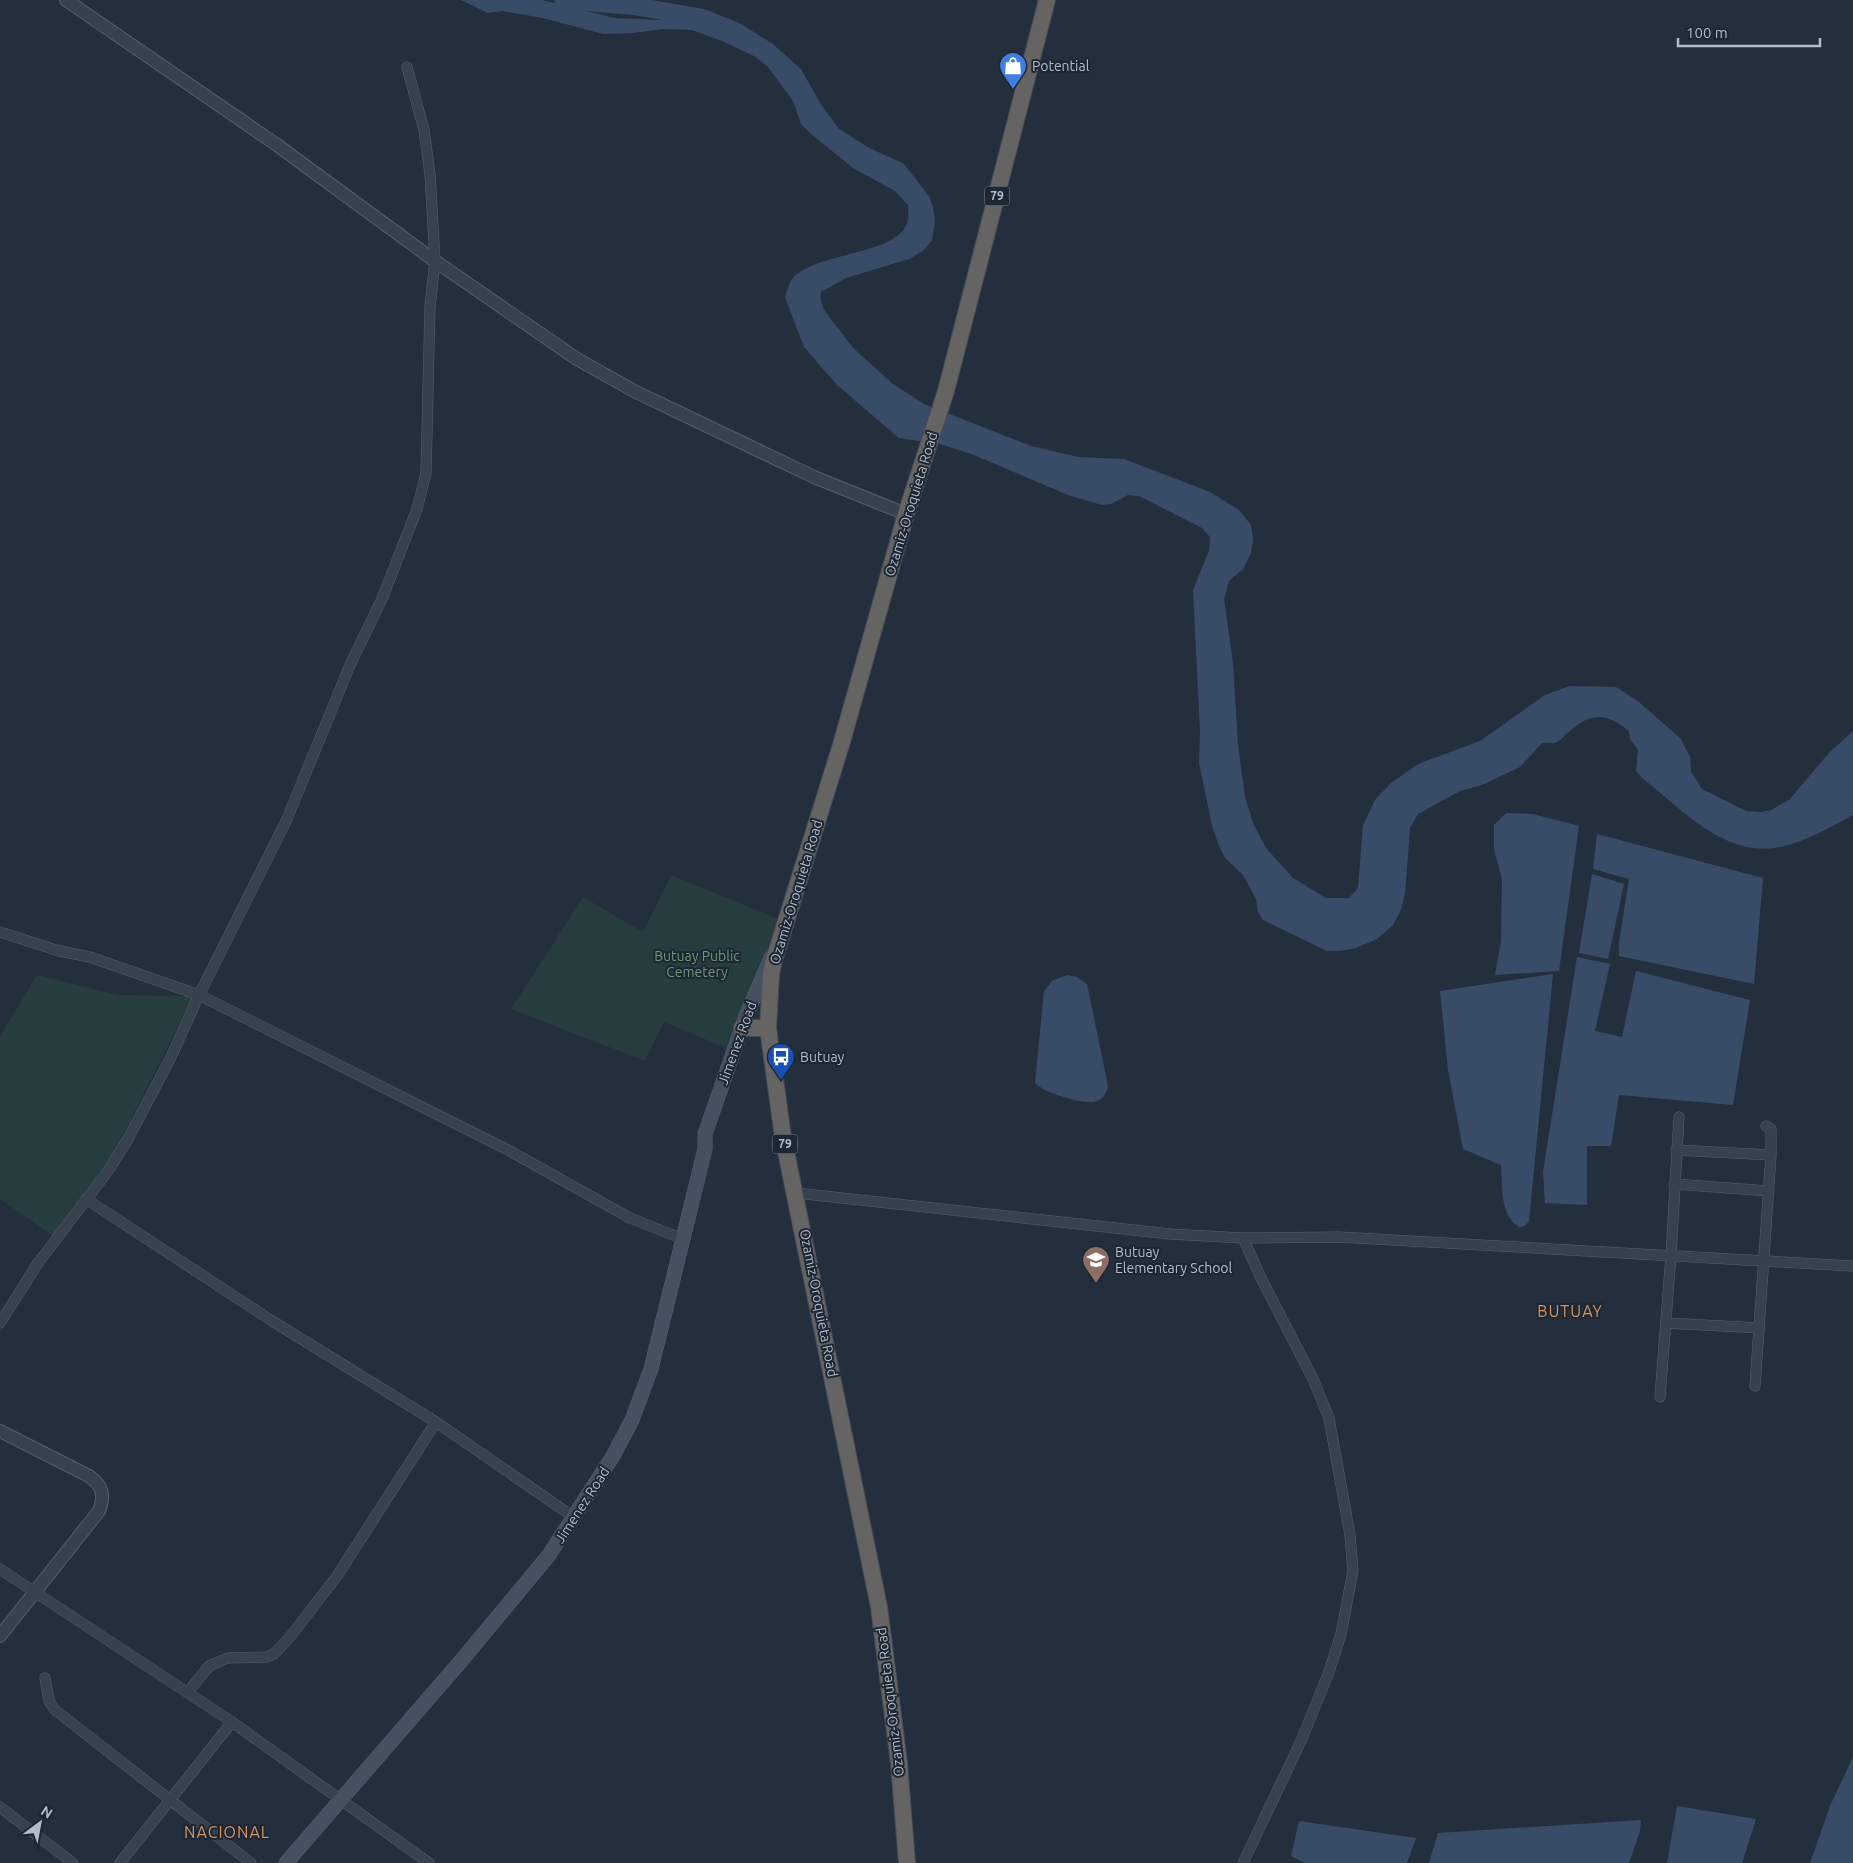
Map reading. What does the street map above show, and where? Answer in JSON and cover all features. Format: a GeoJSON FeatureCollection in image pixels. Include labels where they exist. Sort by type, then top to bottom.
{"type":"FeatureCollection","features":[{"type":"Feature","properties":{"kind":"highway","name":"Ozamiz-Oroquieta Road"},"geometry":{"type":"LineString","coordinates":[[907,1863],[899,1763],[879,1607],[796,1193],[783,1137],[768,1028],[771,974],[779,939],[841,745],[906,514],[946,391],[1047,0]]}},
{"type":"Feature","properties":{"kind":"highway"},"geometry":{"type":"LineString","coordinates":[[746,1028],[768,1028]]}},
{"type":"Feature","properties":{"kind":"main road","name":"Jimenez Road"},"geometry":{"type":"LineString","coordinates":[[286,1863],[549,1555],[575,1518],[613,1456],[642,1395],[651,1369],[705,1149],[746,1028],[779,939]]}},
{"type":"Feature","properties":{"kind":"main road","name":"Jimenez Road"},"geometry":{"type":"LineString","coordinates":[[746,1028],[771,974]]}},
{"type":"Feature","properties":{"kind":"street"},"geometry":{"type":"LineString","coordinates":[[66,0],[277,145],[434,261],[577,359],[636,392],[814,476],[906,514]]}},
{"type":"Feature","properties":{"kind":"street"},"geometry":{"type":"LineString","coordinates":[[0,1324],[38,1263],[108,1171],[128,1139],[171,1057],[199,995],[287,819],[324,735],[350,665],[396,565],[417,509],[426,473],[430,307],[434,261],[430,174],[426,139],[415,90],[407,68]]}},
{"type":"Feature","properties":{"kind":"street"},"geometry":{"type":"LineString","coordinates":[[0,932],[59,951],[90,958],[199,995],[510,1151],[630,1218],[683,1239]]}},
{"type":"Feature","properties":{"kind":"street"},"geometry":{"type":"LineString","coordinates":[[1660,1397],[1679,1117]]}},
{"type":"Feature","properties":{"kind":"street"},"geometry":{"type":"LineString","coordinates":[[1755,1386],[1771,1155],[1771,1129],[1766,1126]]}},
{"type":"Feature","properties":{"kind":"street"},"geometry":{"type":"LineString","coordinates":[[1676,1150],[1771,1155]]}},
{"type":"Feature","properties":{"kind":"street"},"geometry":{"type":"LineString","coordinates":[[1674,1184],[1769,1191]]}},
{"type":"Feature","properties":{"kind":"street"},"geometry":{"type":"LineString","coordinates":[[796,1193],[995,1213],[1103,1227],[1243,1238],[1348,1237],[1671,1256],[1764,1259],[1853,1266]]}},
{"type":"Feature","properties":{"kind":"street"},"geometry":{"type":"LineString","coordinates":[[86,1199],[252,1308],[436,1422],[575,1518]]}},
{"type":"Feature","properties":{"kind":"street"},"geometry":{"type":"LineString","coordinates":[[1243,1238],[1261,1278],[1312,1378],[1329,1418],[1341,1496],[1350,1535],[1353,1571],[1341,1634],[1329,1672],[1302,1741],[1243,1863]]}},
{"type":"Feature","properties":{"kind":"street"},"geometry":{"type":"LineString","coordinates":[[1666,1323],[1760,1328]]}},
{"type":"Feature","properties":{"kind":"street"},"geometry":{"type":"LineString","coordinates":[[188,1692],[209,1666],[228,1658],[267,1657],[274,1654],[290,1638],[337,1576],[436,1422]]}},
{"type":"Feature","properties":{"kind":"street"},"geometry":{"type":"LineString","coordinates":[[0,1431],[97,1482],[102,1490],[103,1501],[99,1511],[0,1636]]}},
{"type":"Feature","properties":{"kind":"street"},"geometry":{"type":"LineString","coordinates":[[0,1569],[232,1722],[341,1798],[428,1863]]}},
{"type":"Feature","properties":{"kind":"street"},"geometry":{"type":"LineString","coordinates":[[45,1678],[49,1701],[55,1710],[251,1863]]}},
{"type":"Feature","properties":{"kind":"street"},"geometry":{"type":"LineString","coordinates":[[120,1863],[232,1722]]}},
{"type":"Feature","properties":{"kind":"street"},"geometry":{"type":"LineString","coordinates":[[0,1807],[73,1863]]}},
{"type":"Feature","properties":{"kind":"green space","name":"Butuay Public Cemetery"},"geometry":{"type":"Polygon","coordinates":[[[671,875],[783,921],[729,1049],[664,1022],[645,1061],[511,1009],[583,897],[643,932],[671,875]]]}},
{"type":"Feature","properties":{"kind":"green space"},"geometry":{"type":"Polygon","coordinates":[[[37,975],[117,995],[193,996],[115,1151],[53,1236],[0,1199],[0,1036],[37,975]]]}},
{"type":"Feature","properties":{"kind":"water"},"geometry":{"type":"Polygon","coordinates":[[[461,0],[542,0],[615,18],[701,22],[728,32],[757,48],[788,76],[802,95],[814,120],[827,136],[870,161],[913,181],[929,196],[933,207],[935,221],[932,240],[923,251],[909,259],[846,278],[821,292],[820,298],[824,310],[853,348],[893,384],[924,404],[1031,446],[1078,457],[1124,459],[1210,492],[1239,510],[1251,525],[1253,539],[1251,553],[1243,569],[1229,581],[1224,599],[1233,663],[1238,745],[1245,797],[1253,823],[1266,848],[1293,878],[1326,898],[1349,898],[1358,888],[1363,825],[1375,800],[1391,783],[1418,764],[1480,741],[1545,695],[1570,686],[1616,687],[1639,702],[1680,738],[1690,757],[1691,772],[1702,789],[1746,811],[1761,812],[1771,810],[1789,800],[1828,754],[1853,731],[1853,815],[1818,834],[1789,845],[1760,849],[1741,846],[1705,828],[1642,778],[1636,771],[1638,750],[1630,739],[1629,731],[1607,718],[1593,718],[1578,725],[1555,743],[1542,743],[1520,767],[1482,785],[1460,791],[1418,814],[1410,828],[1405,894],[1401,910],[1393,925],[1377,939],[1356,948],[1327,951],[1263,920],[1258,912],[1256,899],[1243,875],[1225,858],[1219,846],[1212,826],[1199,763],[1200,731],[1193,590],[1209,551],[1210,537],[1202,528],[1139,496],[1128,495],[1111,504],[1102,505],[1068,495],[974,455],[940,444],[899,438],[837,385],[804,347],[785,297],[789,285],[792,279],[803,270],[819,263],[874,247],[902,232],[908,220],[908,205],[895,191],[853,168],[810,133],[801,124],[793,101],[768,67],[754,56],[692,30],[663,29],[603,34],[543,18],[503,11],[488,13],[461,0]]]}},
{"type":"Feature","properties":{"kind":"water"},"geometry":{"type":"Polygon","coordinates":[[[1506,813],[1533,814],[1579,826],[1559,971],[1495,975],[1501,941],[1502,879],[1494,850],[1494,825],[1506,813]]]}},
{"type":"Feature","properties":{"kind":"water"},"geometry":{"type":"Polygon","coordinates":[[[1597,834],[1763,878],[1754,984],[1619,956],[1619,942],[1629,879],[1593,869],[1597,834]]]}},
{"type":"Feature","properties":{"kind":"water"},"geometry":{"type":"Polygon","coordinates":[[[1592,874],[1624,884],[1608,959],[1579,953],[1592,874]]]}},
{"type":"Feature","properties":{"kind":"water"},"geometry":{"type":"Polygon","coordinates":[[[1577,957],[1610,964],[1595,1031],[1622,1037],[1636,971],[1750,1000],[1733,1105],[1619,1095],[1611,1146],[1587,1146],[1587,1205],[1545,1203],[1543,1172],[1577,957]]]}},
{"type":"Feature","properties":{"kind":"water"},"geometry":{"type":"Polygon","coordinates":[[[1553,974],[1529,1221],[1525,1226],[1519,1227],[1508,1215],[1505,1207],[1501,1165],[1463,1149],[1448,1070],[1440,991],[1553,974]]]}},
{"type":"Feature","properties":{"kind":"water"},"geometry":{"type":"Polygon","coordinates":[[[1068,975],[1077,977],[1087,984],[1108,1086],[1104,1096],[1094,1102],[1063,1097],[1045,1090],[1035,1083],[1044,991],[1053,980],[1068,975]]]}},
{"type":"Feature","properties":{"kind":"water"},"geometry":{"type":"Polygon","coordinates":[[[1853,1757],[1853,1863],[1810,1863],[1830,1806],[1853,1757]]]}},
{"type":"Feature","properties":{"kind":"water"},"geometry":{"type":"Polygon","coordinates":[[[1677,1806],[1756,1819],[1742,1863],[1667,1863],[1677,1806]]]}},
{"type":"Feature","properties":{"kind":"water"},"geometry":{"type":"Polygon","coordinates":[[[1641,1820],[1640,1831],[1629,1863],[1429,1863],[1438,1833],[1641,1820]]]}},
{"type":"Feature","properties":{"kind":"water"},"geometry":{"type":"Polygon","coordinates":[[[1299,1821],[1416,1838],[1407,1863],[1305,1863],[1291,1856],[1299,1821]]]}},
{"type":"Feature","properties":{"kind":"waterway"},"geometry":{"type":"LineString","coordinates":[[563,0],[634,6],[703,18],[735,31],[767,51],[794,75],[812,107],[832,135],[865,156],[898,171],[917,195]]}},
{"type":"Feature","properties":{"kind":"place","name":"Potential"},"geometry":{"type":"Point","coordinates":[1013,90]}},
{"type":"Feature","properties":{"kind":"place","name":"Butuay"},"geometry":{"type":"Point","coordinates":[781,1081]}},
{"type":"Feature","properties":{"kind":"place","name":"Butuay Elementary School"},"geometry":{"type":"Point","coordinates":[1096,1284]}},
{"type":"Feature","properties":{"kind":"district","name":"BUTUAY"},"geometry":{"type":"Point","coordinates":[1570,1311]}},
{"type":"Feature","properties":{"kind":"district","name":"NACIONAL"},"geometry":{"type":"Point","coordinates":[227,1832]}}]}
